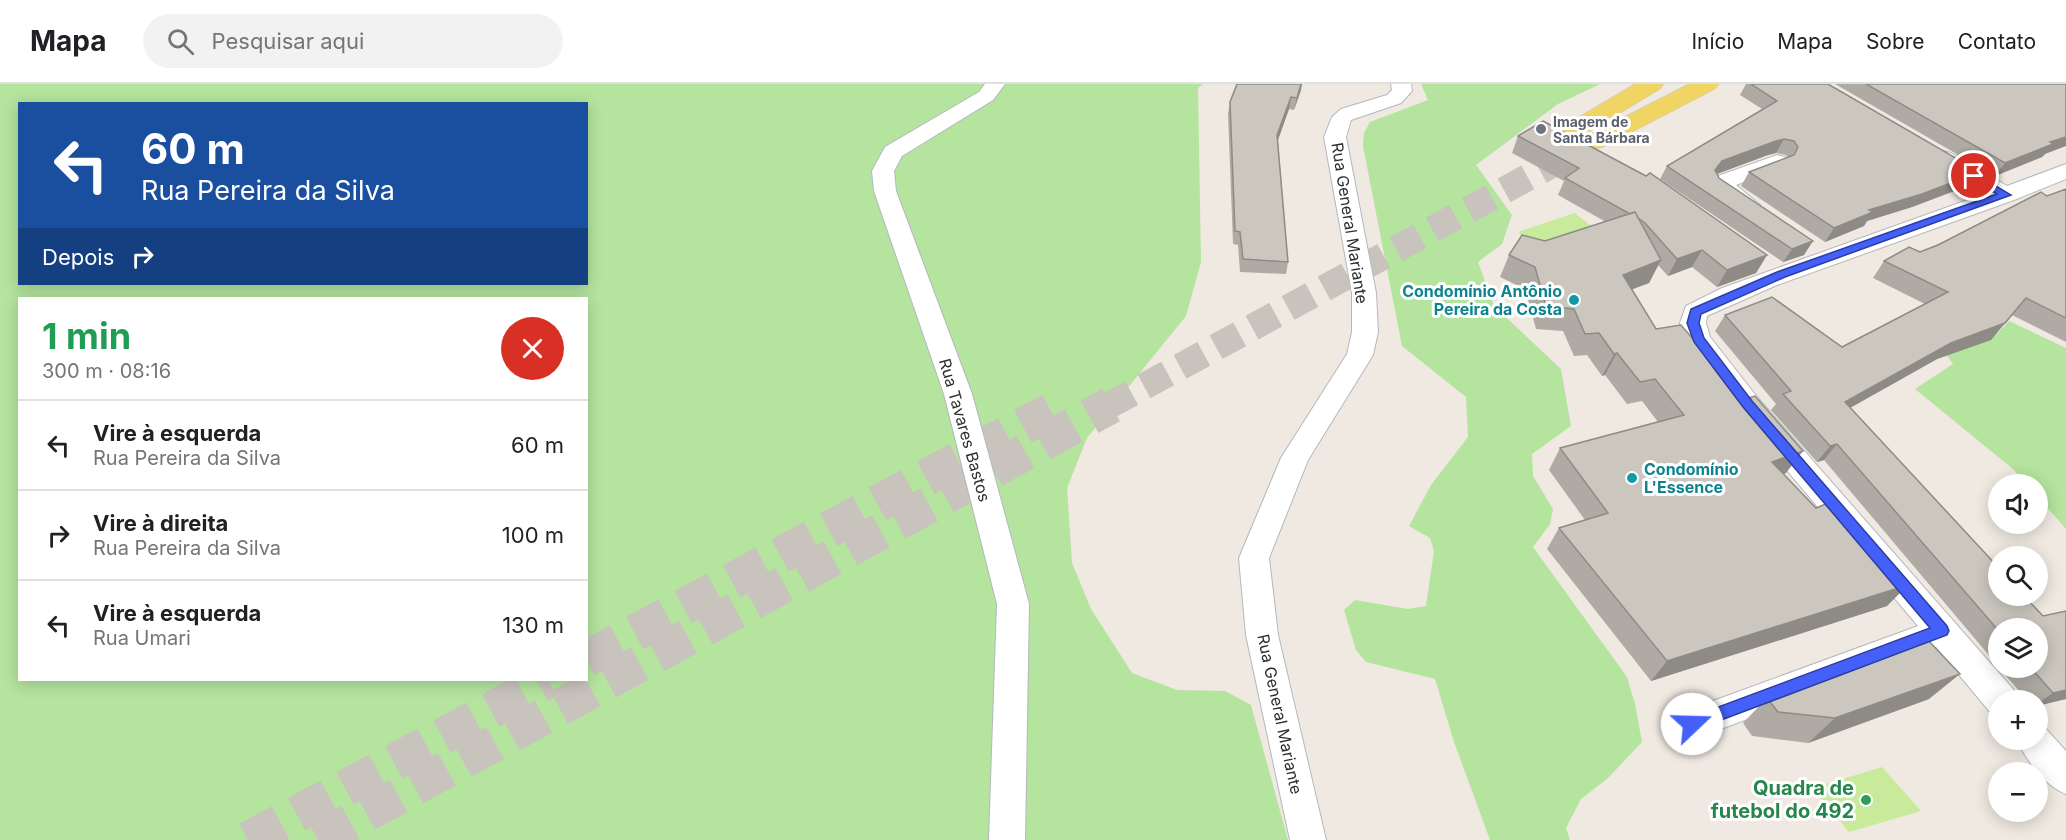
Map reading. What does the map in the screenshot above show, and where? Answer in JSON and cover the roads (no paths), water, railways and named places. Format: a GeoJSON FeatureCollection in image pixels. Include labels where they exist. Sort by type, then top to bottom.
{"type":"FeatureCollection","features":[{"type":"Feature","properties":{"kind":"main road"},"geometry":{"type":"LineString","coordinates":[[1573,131],[1652,84]]}},
{"type":"Feature","properties":{"kind":"main road"},"geometry":{"type":"LineString","coordinates":[[1594,142],[1707,84]]}},
{"type":"Feature","properties":{"kind":"street","name":"Rua Tavares Bastos"},"geometry":{"type":"LineString","coordinates":[[995,84],[986,96],[893,152],[883,171],[885,191],[958,394],[1013,604],[1007,840]]}},
{"type":"Feature","properties":{"kind":"street","name":"Rua General Mariante"},"geometry":{"type":"LineString","coordinates":[[1308,840],[1262,636],[1254,558],[1295,458],[1360,355],[1365,333],[1364,293],[1335,137],[1342,117],[1348,113],[1394,99],[1402,91],[1401,84]]}},
{"type":"Feature","properties":{"kind":"street"},"geometry":{"type":"LineString","coordinates":[[1923,146],[2006,195]]}},
{"type":"Feature","properties":{"kind":"street"},"geometry":{"type":"LineString","coordinates":[[1763,213],[1721,185],[1723,182],[1777,162]]}},
{"type":"Feature","properties":{"kind":"street"},"geometry":{"type":"LineString","coordinates":[[1992,690],[1748,404],[1698,339],[1693,323],[1695,312],[1781,275],[2006,195],[2066,171]]}},
{"type":"Feature","properties":{"kind":"street"},"geometry":{"type":"LineString","coordinates":[[1802,240],[1828,258]]}},
{"type":"Feature","properties":{"kind":"street"},"geometry":{"type":"LineString","coordinates":[[1756,258],[1781,275]]}},
{"type":"Feature","properties":{"kind":"street"},"geometry":{"type":"LineString","coordinates":[[1692,724],[1941,631]]}},
{"type":"Feature","properties":{"kind":"street"},"geometry":{"type":"LineString","coordinates":[[2043,750],[2066,777]]}},
{"type":"Feature","properties":{"kind":"tunnel"},"geometry":{"type":"LineString","coordinates":[[1108,406],[1582,148]]}},
{"type":"Feature","properties":{"kind":"tunnel"},"geometry":{"type":"LineString","coordinates":[[318,840],[1111,405]]}},
{"type":"Feature","properties":{"kind":"tunnel"},"geometry":{"type":"LineString","coordinates":[[588,658],[1051,411]]}},
{"type":"Feature","properties":{"kind":"tunnel"},"geometry":{"type":"LineString","coordinates":[[248,840],[546,681]]}},
{"type":"Feature","properties":{"kind":"place","name":"Imagem de Santa Bárbara"},"geometry":{"type":"Point","coordinates":[1541,129]}},
{"type":"Feature","properties":{"kind":"place","name":"Condomínio Antônio Pereira da Costa"},"geometry":{"type":"Point","coordinates":[1574,300]}},
{"type":"Feature","properties":{"kind":"place","name":"Condomínio L'Essence"},"geometry":{"type":"Point","coordinates":[1632,478]}},
{"type":"Feature","properties":{"kind":"place","name":"Quadra de futebol do 492"},"geometry":{"type":"Point","coordinates":[1866,800]}}]}
